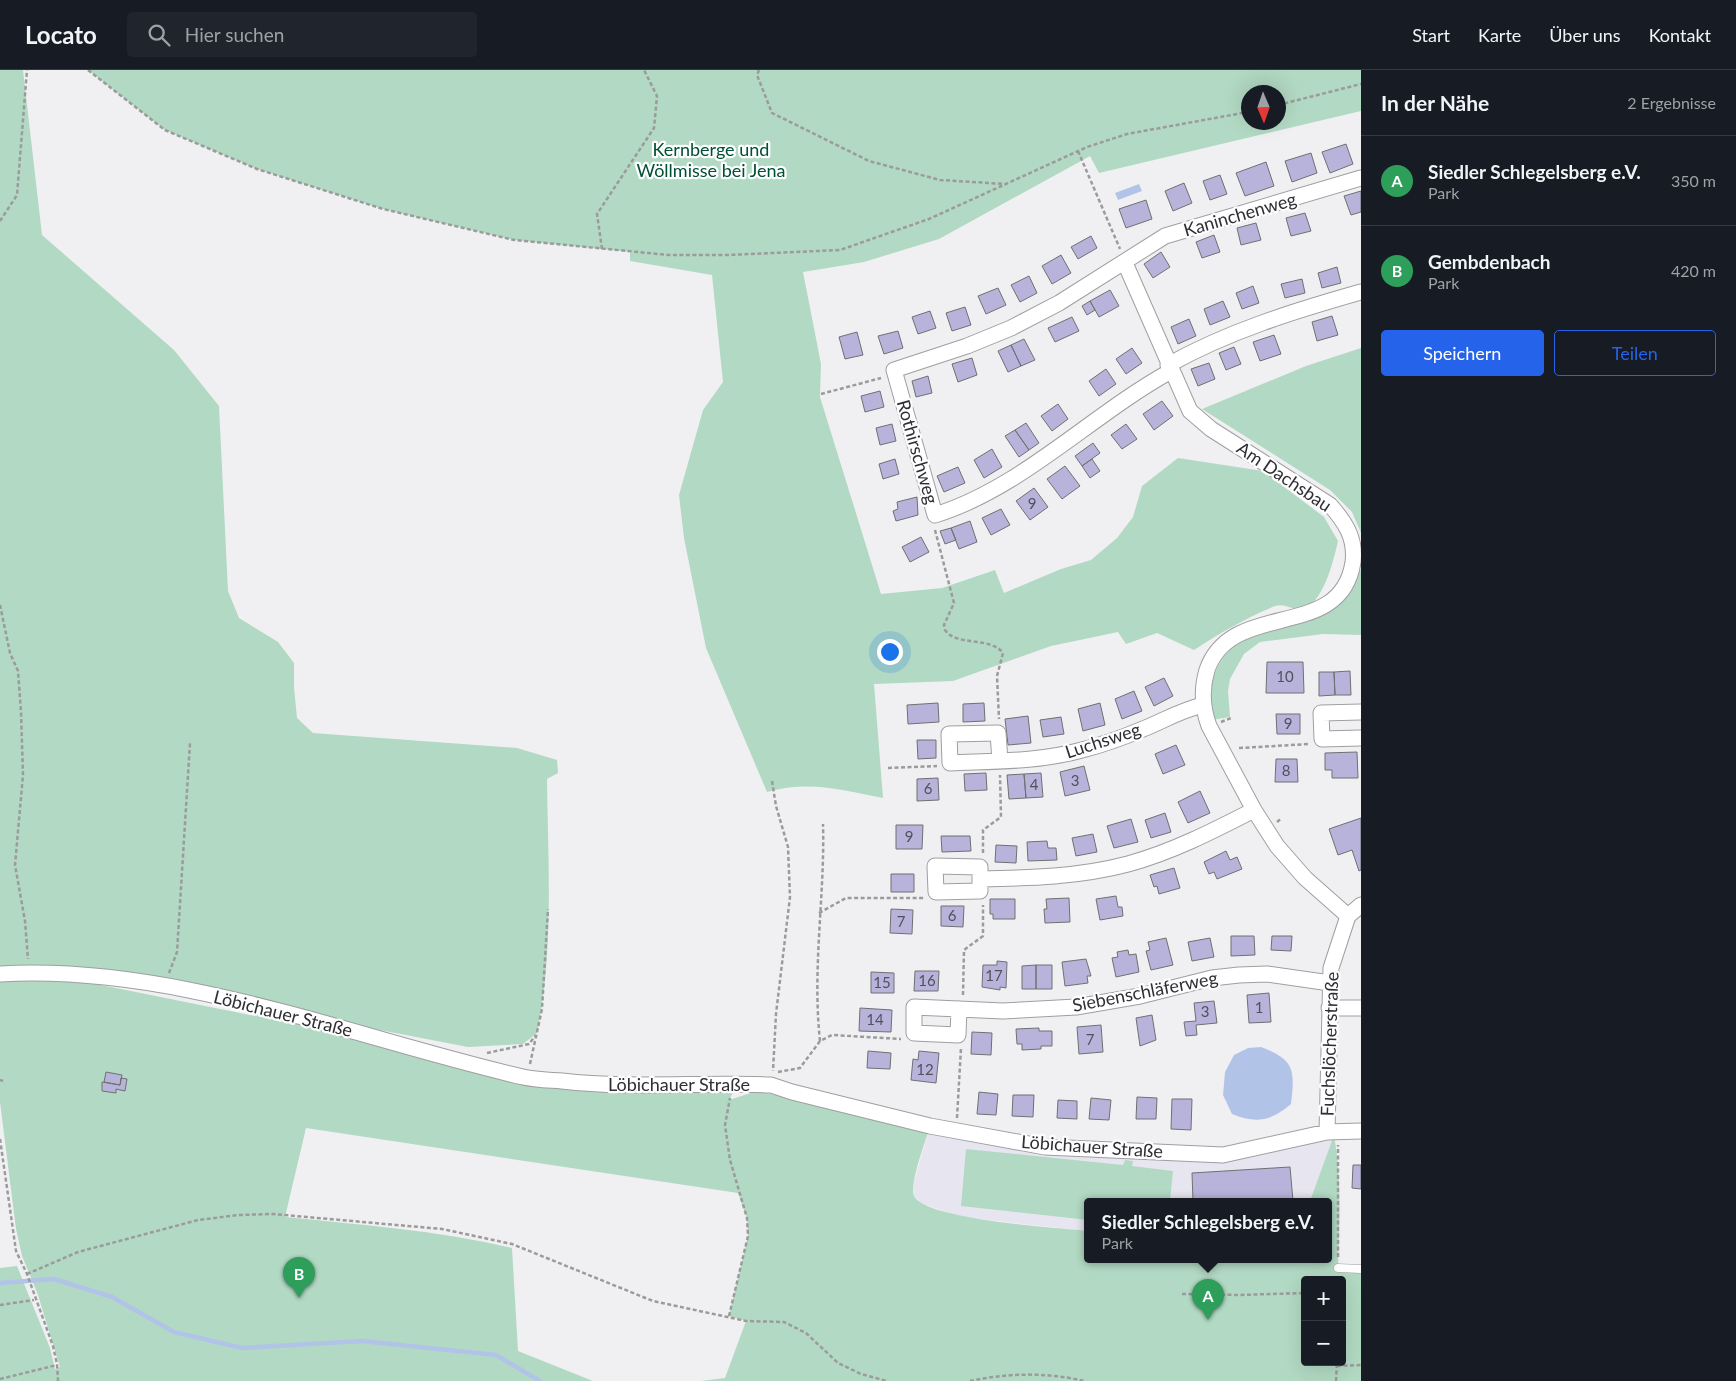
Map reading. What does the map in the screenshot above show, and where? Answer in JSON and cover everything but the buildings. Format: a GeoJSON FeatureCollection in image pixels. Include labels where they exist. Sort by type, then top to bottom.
{"type":"FeatureCollection","features":[{"type":"Feature","properties":{"kind":"street","name":"Kaninchenweg"},"geometry":{"type":"LineString","coordinates":[[1126,263],[1165,236],[1361,178]]}},
{"type":"Feature","properties":{"kind":"street","name":"Am Dachsbau"},"geometry":{"type":"LineString","coordinates":[[1126,263],[1169,368],[1190,411],[1198,419],[1330,504],[1344,520],[1352,537],[1354,554],[1346,584],[1337,597],[1324,607],[1306,614],[1251,627],[1238,634],[1216,652],[1205,677],[1203,706],[1209,726],[1254,810],[1289,863],[1348,916]]}},
{"type":"Feature","properties":{"kind":"street"},"geometry":{"type":"LineString","coordinates":[[895,374],[894,370],[966,346],[1011,328],[1059,304],[1126,263]]}},
{"type":"Feature","properties":{"kind":"street"},"geometry":{"type":"LineString","coordinates":[[1169,368],[1232,333],[1285,314],[1361,292]]}},
{"type":"Feature","properties":{"kind":"street","name":"Rothirschweg"},"geometry":{"type":"LineString","coordinates":[[895,374],[935,515],[982,497],[1018,475],[1169,368]]}},
{"type":"Feature","properties":{"kind":"street","name":"Luchsweg"},"geometry":{"type":"LineString","coordinates":[[950,763],[1044,759],[1083,750],[1142,730],[1187,709],[1203,706]]}},
{"type":"Feature","properties":{"kind":"street"},"geometry":{"type":"LineString","coordinates":[[1361,712],[1321,713],[1322,739],[1361,738]]}},
{"type":"Feature","properties":{"kind":"street"},"geometry":{"type":"LineString","coordinates":[[950,763],[948,734],[998,733],[1000,761]]}},
{"type":"Feature","properties":{"kind":"street"},"geometry":{"type":"LineString","coordinates":[[980,879],[935,866],[936,892],[980,879],[1039,878],[1080,874],[1127,864],[1169,850],[1254,810]]}},
{"type":"Feature","properties":{"kind":"street"},"geometry":{"type":"LineString","coordinates":[[1348,916],[1361,905]]}},
{"type":"Feature","properties":{"kind":"street","name":"Fuchslöcherstraße"},"geometry":{"type":"LineString","coordinates":[[1333,1132],[1329,1008],[1331,968],[1348,916]]}},
{"type":"Feature","properties":{"kind":"street","name":"Löbichauer Straße"},"geometry":{"type":"LineString","coordinates":[[0,974],[29,972],[163,986],[264,1008],[525,1077],[604,1086],[770,1085],[792,1092],[957,1131],[1045,1147],[1223,1155],[1333,1132],[1361,1131]]}},
{"type":"Feature","properties":{"kind":"street","name":"Siebenschläferweg"},"geometry":{"type":"LineString","coordinates":[[914,1033],[914,1007],[1044,1010],[1076,1007],[1140,996],[1212,978],[1239,975],[1267,974],[1330,983]]}},
{"type":"Feature","properties":{"kind":"street"},"geometry":{"type":"LineString","coordinates":[[1329,1008],[1361,1008]]}},
{"type":"Feature","properties":{"kind":"street"},"geometry":{"type":"LineString","coordinates":[[914,1033],[958,1035],[961,1009]]}},
{"type":"Feature","properties":{"kind":"lane"},"geometry":{"type":"LineString","coordinates":[[1338,1268],[1361,1269]]}},
{"type":"Feature","properties":{"kind":"path"},"geometry":{"type":"LineString","coordinates":[[0,221],[16,194],[27,70]]}},
{"type":"Feature","properties":{"kind":"path"},"geometry":{"type":"LineString","coordinates":[[88,70],[165,130],[256,169],[383,209],[514,240],[669,255],[728,255],[840,250],[929,219],[1078,151],[1127,134],[1241,113]]}},
{"type":"Feature","properties":{"kind":"path"},"geometry":{"type":"LineString","coordinates":[[602,249],[597,214],[654,128],[657,96],[644,70]]}},
{"type":"Feature","properties":{"kind":"path"},"geometry":{"type":"LineString","coordinates":[[759,70],[757,75],[772,114],[869,161],[940,180],[1006,184]]}},
{"type":"Feature","properties":{"kind":"path"},"geometry":{"type":"LineString","coordinates":[[1286,103],[1361,84]]}},
{"type":"Feature","properties":{"kind":"path"},"geometry":{"type":"LineString","coordinates":[[1078,151],[1126,263]]}},
{"type":"Feature","properties":{"kind":"path"},"geometry":{"type":"LineString","coordinates":[[821,394],[895,374]]}},
{"type":"Feature","properties":{"kind":"path"},"geometry":{"type":"LineString","coordinates":[[935,515],[934,524],[954,603],[944,625],[945,630],[952,636],[1000,648],[1003,653],[997,676],[998,733]]}},
{"type":"Feature","properties":{"kind":"path"},"geometry":{"type":"LineString","coordinates":[[0,605],[10,653],[18,671],[23,775],[15,865],[25,921],[29,972]]}},
{"type":"Feature","properties":{"kind":"path"},"geometry":{"type":"LineString","coordinates":[[1239,748],[1314,743],[1322,739]]}},
{"type":"Feature","properties":{"kind":"path"},"geometry":{"type":"LineString","coordinates":[[163,986],[177,952],[190,743]]}},
{"type":"Feature","properties":{"kind":"path"},"geometry":{"type":"LineString","coordinates":[[961,1009],[964,950],[983,936],[983,899],[980,879],[983,859],[983,830],[1001,817],[1000,761]]}},
{"type":"Feature","properties":{"kind":"path"},"geometry":{"type":"LineString","coordinates":[[888,768],[944,766],[950,763]]}},
{"type":"Feature","properties":{"kind":"path"},"geometry":{"type":"LineString","coordinates":[[772,782],[776,806],[788,847],[790,896],[776,1014],[773,1072],[800,1068],[820,1040],[832,1035],[905,1039],[914,1033]]}},
{"type":"Feature","properties":{"kind":"path"},"geometry":{"type":"LineString","coordinates":[[820,1040],[816,1003],[819,913],[824,861],[823,824]]}},
{"type":"Feature","properties":{"kind":"path"},"geometry":{"type":"LineString","coordinates":[[819,913],[846,898],[927,898],[936,892]]}},
{"type":"Feature","properties":{"kind":"path"},"geometry":{"type":"LineString","coordinates":[[525,1077],[542,1009],[548,909]]}},
{"type":"Feature","properties":{"kind":"path"},"geometry":{"type":"LineString","coordinates":[[478,1054],[529,1044],[537,1033]]}},
{"type":"Feature","properties":{"kind":"path"},"geometry":{"type":"LineString","coordinates":[[957,1131],[961,1045],[958,1035]]}},
{"type":"Feature","properties":{"kind":"path"},"geometry":{"type":"LineString","coordinates":[[729,1316],[748,1236],[748,1218],[730,1160],[725,1125],[729,1100],[738,1084]]}},
{"type":"Feature","properties":{"kind":"path"},"geometry":{"type":"LineString","coordinates":[[1333,1132],[1338,1268]]}},
{"type":"Feature","properties":{"kind":"path"},"geometry":{"type":"LineString","coordinates":[[0,1140],[16,1251],[27,1274],[34,1300],[57,1364],[58,1381]]}},
{"type":"Feature","properties":{"kind":"path"},"geometry":{"type":"LineString","coordinates":[[27,1274],[78,1252],[198,1220],[273,1214],[442,1229],[478,1235],[512,1244],[653,1301],[746,1321],[784,1322],[806,1333],[838,1363],[861,1374],[887,1381]]}},
{"type":"Feature","properties":{"kind":"path"},"geometry":{"type":"LineString","coordinates":[[1182,1294],[1301,1293]]}},
{"type":"Feature","properties":{"kind":"path"},"geometry":{"type":"LineString","coordinates":[[0,1305],[34,1300]]}},
{"type":"Feature","properties":{"kind":"path"},"geometry":{"type":"LineString","coordinates":[[0,1379],[57,1364]]}},
{"type":"Feature","properties":{"kind":"path"},"geometry":{"type":"LineString","coordinates":[[1346,1364],[1361,1365]]}},
{"type":"Feature","properties":{"kind":"path"},"geometry":{"type":"LineString","coordinates":[[1336,1381],[1337,1366]]}},
{"type":"Feature","properties":{"kind":"path"},"geometry":{"type":"LineString","coordinates":[[970,1381],[992,1376],[1031,1374],[1052,1375],[1084,1381]]}},
{"type":"Feature","properties":{"kind":"shaded area"},"geometry":{"type":"Polygon","coordinates":[[[929,1130],[1223,1160],[1334,1135],[1311,1198],[1084,1198],[1084,1231],[960,1217],[921,1203],[914,1196],[913,1185],[929,1130]]]}},
{"type":"Feature","properties":{"kind":"green space"},"geometry":{"type":"Polygon","coordinates":[[[0,70],[23,70],[42,235],[174,350],[219,406],[228,591],[239,618],[278,642],[294,663],[297,718],[313,733],[517,748],[557,760],[558,773],[547,779],[548,939],[546,971],[537,1033],[523,1044],[468,1047],[266,1008],[525,1077],[738,1084],[729,1100],[757,1091],[929,1129],[915,1174],[914,1196],[924,1204],[967,1217],[1084,1231],[1084,1263],[1332,1263],[1332,1198],[1311,1198],[1334,1135],[1339,1184],[1338,1267],[1361,1269],[1361,1381],[701,1381],[725,1378],[746,1321],[729,1316],[748,1236],[747,1218],[738,1193],[306,1128],[285,1217],[428,1232],[512,1248],[518,1351],[593,1381],[0,1381],[0,1268],[17,1266],[50,1348],[55,1369],[60,1367],[38,1295],[22,1256],[16,1229],[0,1102],[0,980],[40,979],[96,984],[255,1016],[254,1006],[195,991],[0,974],[0,70]]]}},
{"type":"Feature","properties":{"kind":"green space","name":"Kernberge und Wöllmisse bei Jena"},"geometry":{"type":"Polygon","coordinates":[[[88,70],[1361,70],[1361,111],[1286,129],[1286,85],[1241,85],[1241,130],[1281,130],[1099,173],[1090,156],[939,239],[864,262],[803,272],[821,364],[820,397],[881,594],[942,588],[995,570],[1004,593],[1061,569],[1091,560],[1117,538],[1133,517],[1142,486],[1178,458],[1263,471],[1324,517],[1338,541],[1326,581],[1316,600],[1309,606],[1298,609],[1282,605],[1275,606],[1233,626],[1194,650],[1157,633],[1126,644],[1118,632],[1051,646],[953,681],[874,684],[883,798],[839,789],[811,787],[782,788],[767,792],[706,648],[684,538],[679,495],[703,410],[723,382],[712,275],[630,261],[630,252],[514,240],[383,209],[257,169],[165,130],[88,70]]]}},
{"type":"Feature","properties":{"kind":"green space"},"geometry":{"type":"Polygon","coordinates":[[[1361,348],[1361,533],[1352,512],[1330,490],[1202,409],[1306,366],[1361,348]]]}},
{"type":"Feature","properties":{"kind":"green space"},"geometry":{"type":"Polygon","coordinates":[[[1361,569],[1361,635],[1323,634],[1260,642],[1244,654],[1230,679],[1228,691],[1230,717],[1212,720],[1210,695],[1215,673],[1223,658],[1234,646],[1247,638],[1325,614],[1342,601],[1361,569]]]}},
{"type":"Feature","properties":{"kind":"green space"},"geometry":{"type":"Polygon","coordinates":[[[966,1149],[1123,1165],[1125,1160],[1133,1161],[1132,1166],[1173,1171],[1170,1198],[1084,1198],[1084,1220],[961,1206],[966,1149]]]}},
{"type":"Feature","properties":{"kind":"water"},"geometry":{"type":"Polygon","coordinates":[[[1139,184],[1142,191],[1118,200],[1115,193],[1139,184]]]}},
{"type":"Feature","properties":{"kind":"water"},"geometry":{"type":"Polygon","coordinates":[[[1261,1047],[1281,1057],[1286,1062],[1292,1074],[1293,1083],[1291,1104],[1277,1114],[1256,1120],[1232,1114],[1223,1095],[1225,1072],[1234,1055],[1248,1048],[1261,1047]]]}},
{"type":"Feature","properties":{"kind":"waterway"},"geometry":{"type":"LineString","coordinates":[[0,1283],[54,1279],[112,1297],[174,1332],[242,1348],[362,1341],[496,1355],[540,1381]]}},
{"type":"Feature","properties":{"kind":"place","name":"Gembdenbach"},"geometry":{"type":"Point","coordinates":[299,1298]}},
{"type":"Feature","properties":{"kind":"place","name":"Siedler Schlegelsberg e.V."},"geometry":{"type":"Point","coordinates":[1208,1320]}}]}
